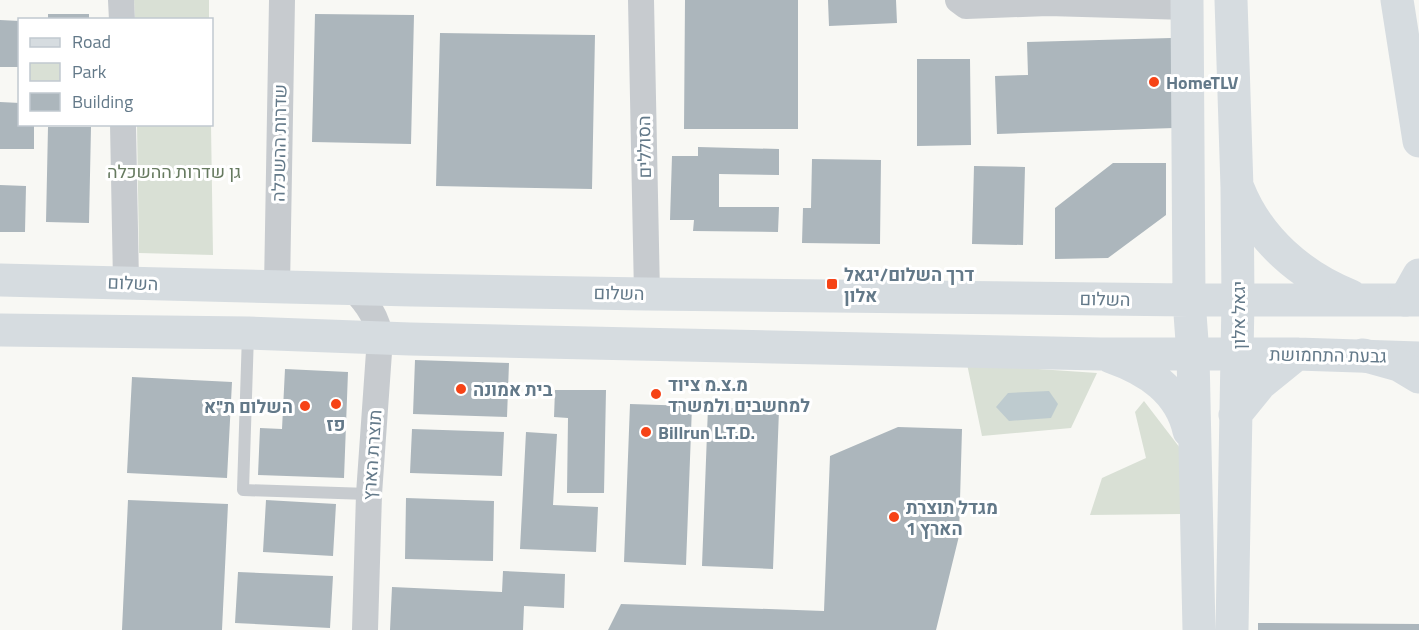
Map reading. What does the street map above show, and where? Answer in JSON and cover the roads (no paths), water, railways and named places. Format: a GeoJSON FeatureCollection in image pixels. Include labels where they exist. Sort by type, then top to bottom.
{"type":"FeatureCollection","features":[{"type":"Feature","properties":{"kind":"main road","name":"יגאל אלון"},"geometry":{"type":"LineString","coordinates":[[1231,0],[1238,300],[1232,630]]}},
{"type":"Feature","properties":{"kind":"main road"},"geometry":{"type":"LineString","coordinates":[[1397,0],[1419,141]]}},
{"type":"Feature","properties":{"kind":"main road"},"geometry":{"type":"LineString","coordinates":[[1187,3],[1189,300],[1193,355],[1199,630]]}},
{"type":"Feature","properties":{"kind":"main road"},"geometry":{"type":"LineString","coordinates":[[1237,188],[1256,220],[1289,259],[1315,278],[1361,300]]}},
{"type":"Feature","properties":{"kind":"main road","name":"השלום"},"geometry":{"type":"LineString","coordinates":[[0,280],[647,294],[1238,300]]}},
{"type":"Feature","properties":{"kind":"main road"},"geometry":{"type":"LineString","coordinates":[[1238,300],[1361,300],[1414,292]]}},
{"type":"Feature","properties":{"kind":"main road"},"geometry":{"type":"LineString","coordinates":[[0,330],[248,333],[1101,354],[1238,354]]}},
{"type":"Feature","properties":{"kind":"main road"},"geometry":{"type":"LineString","coordinates":[[1101,354],[1125,362],[1165,386],[1179,404],[1188,424],[1194,449]]}},
{"type":"Feature","properties":{"kind":"main road","name":"גבעת התחמושת"},"geometry":{"type":"LineString","coordinates":[[1238,354],[1419,358]]}},
{"type":"Feature","properties":{"kind":"main road"},"geometry":{"type":"LineString","coordinates":[[1235,415],[1260,384],[1297,354]]}},
{"type":"Feature","properties":{"kind":"main road"},"geometry":{"type":"LineString","coordinates":[[1363,355],[1399,365],[1419,377]]}},
{"type":"Feature","properties":{"kind":"street"},"geometry":{"type":"LineString","coordinates":[[121,0],[122,18]]}},
{"type":"Feature","properties":{"kind":"street","name":"שדרות ההשכלה"},"geometry":{"type":"LineString","coordinates":[[277,287],[282,0]]}},
{"type":"Feature","properties":{"kind":"street","name":"הסוללים"},"geometry":{"type":"LineString","coordinates":[[641,0],[647,294]]}},
{"type":"Feature","properties":{"kind":"street"},"geometry":{"type":"LineString","coordinates":[[958,0],[966,6],[1048,3],[1187,3]]}},
{"type":"Feature","properties":{"kind":"street"},"geometry":{"type":"LineString","coordinates":[[123,126],[126,282]]}},
{"type":"Feature","properties":{"kind":"street","name":"תוצרת הארץ"},"geometry":{"type":"LineString","coordinates":[[353,288],[374,315],[379,326],[380,338],[369,494],[365,630]]}},
{"type":"Feature","properties":{"kind":"lane"},"geometry":{"type":"LineString","coordinates":[[248,333],[243,490],[369,494]]}},
{"type":"Feature","properties":{"kind":"place","name":"HomeTLV"},"geometry":{"type":"Point","coordinates":[1154,82]}},
{"type":"Feature","properties":{"kind":"place","name":"דרך השלום/יגאל אלון"},"geometry":{"type":"Point","coordinates":[832,284]}},
{"type":"Feature","properties":{"kind":"place","name":"בית אמונה"},"geometry":{"type":"Point","coordinates":[461,389]}},
{"type":"Feature","properties":{"kind":"place","name":"מ.צ.מ ציוד למחשבים ולמשרד"},"geometry":{"type":"Point","coordinates":[656,394]}},
{"type":"Feature","properties":{"kind":"place","name":"פז"},"geometry":{"type":"Point","coordinates":[336,404]}},
{"type":"Feature","properties":{"kind":"place","name":"השלום ת\"א"},"geometry":{"type":"Point","coordinates":[305,406]}},
{"type":"Feature","properties":{"kind":"place","name":"Billrun L.T.D."},"geometry":{"type":"Point","coordinates":[646,432]}},
{"type":"Feature","properties":{"kind":"place","name":"מגדל תוצרת הארץ 1"},"geometry":{"type":"Point","coordinates":[894,517]}},
{"type":"Feature","properties":{"kind":"park label","name":"גן שדרות ההשכלה"},"geometry":{"type":"Point","coordinates":[174,171]}}]}
